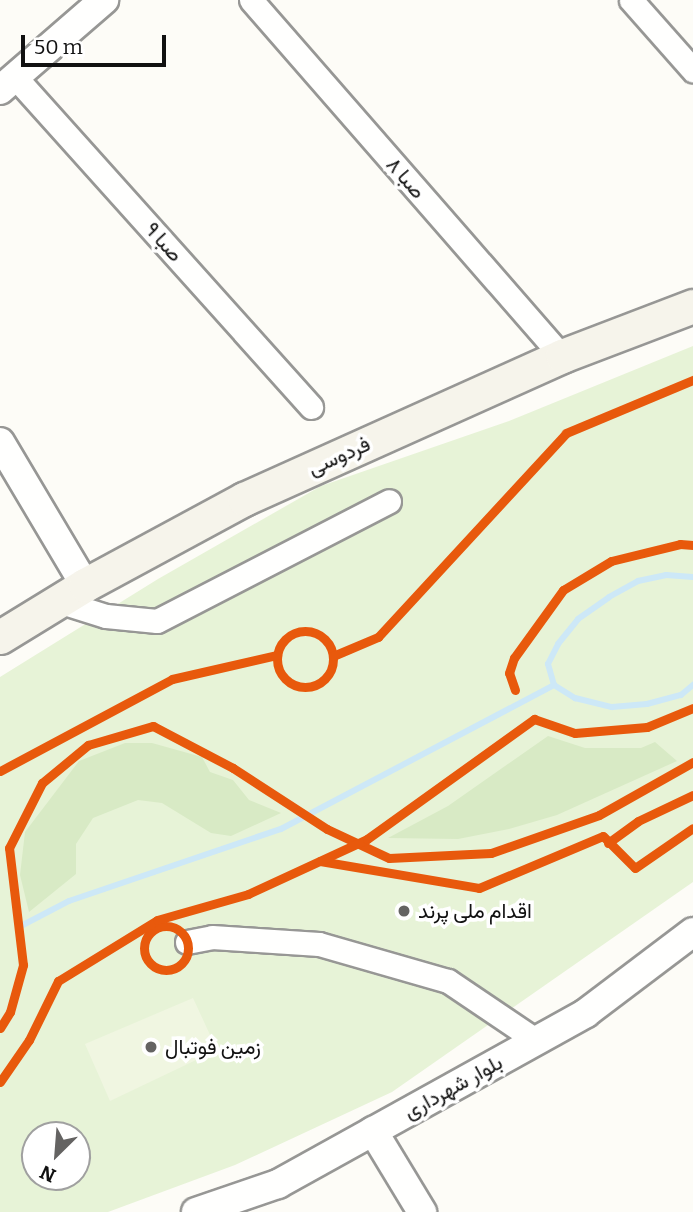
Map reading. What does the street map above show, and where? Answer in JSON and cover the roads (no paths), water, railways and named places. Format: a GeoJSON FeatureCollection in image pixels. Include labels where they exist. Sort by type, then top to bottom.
{"type":"FeatureCollection","features":[{"type":"Feature","properties":{"kind":"main road","name":"فردوسی"},"geometry":{"type":"LineString","coordinates":[[0,637],[72,593],[244,499],[562,356],[693,306]]}},
{"type":"Feature","properties":{"kind":"street"},"geometry":{"type":"LineString","coordinates":[[8,84],[104,0]]}},
{"type":"Feature","properties":{"kind":"street","name":"صبا ۸"},"geometry":{"type":"LineString","coordinates":[[251,0],[562,356]]}},
{"type":"Feature","properties":{"kind":"street"},"geometry":{"type":"LineString","coordinates":[[631,0],[693,70]]}},
{"type":"Feature","properties":{"kind":"street","name":"صبا ۹"},"geometry":{"type":"LineString","coordinates":[[8,84],[311,407]]}},
{"type":"Feature","properties":{"kind":"street"},"geometry":{"type":"LineString","coordinates":[[0,442],[72,593],[106,616],[157,621],[389,501]]}},
{"type":"Feature","properties":{"kind":"street","name":"بلوار شهرداری"},"geometry":{"type":"LineString","coordinates":[[197,1212],[278,1184],[537,1041],[586,1013],[693,932]]}},
{"type":"Feature","properties":{"kind":"street"},"geometry":{"type":"LineString","coordinates":[[187,942],[212,937],[319,944],[448,981],[537,1041]]}},
{"type":"Feature","properties":{"kind":"street"},"geometry":{"type":"LineString","coordinates":[[373,1131],[422,1212]]}},
{"type":"Feature","properties":{"kind":"waterway"},"geometry":{"type":"LineString","coordinates":[[19,927],[69,901],[281,829],[554,685],[548,664],[558,644],[578,619],[609,597],[638,581],[666,575],[693,577]]}},
{"type":"Feature","properties":{"kind":"waterway"},"geometry":{"type":"LineString","coordinates":[[554,685],[575,698],[612,707],[647,704],[681,695],[693,685]]}},
{"type":"Feature","properties":{"kind":"place","name":"اقدام ملی پرند"},"geometry":{"type":"Point","coordinates":[404,911]}},
{"type":"Feature","properties":{"kind":"place","name":"زمین فوتبال"},"geometry":{"type":"Point","coordinates":[151,1047]}}]}
